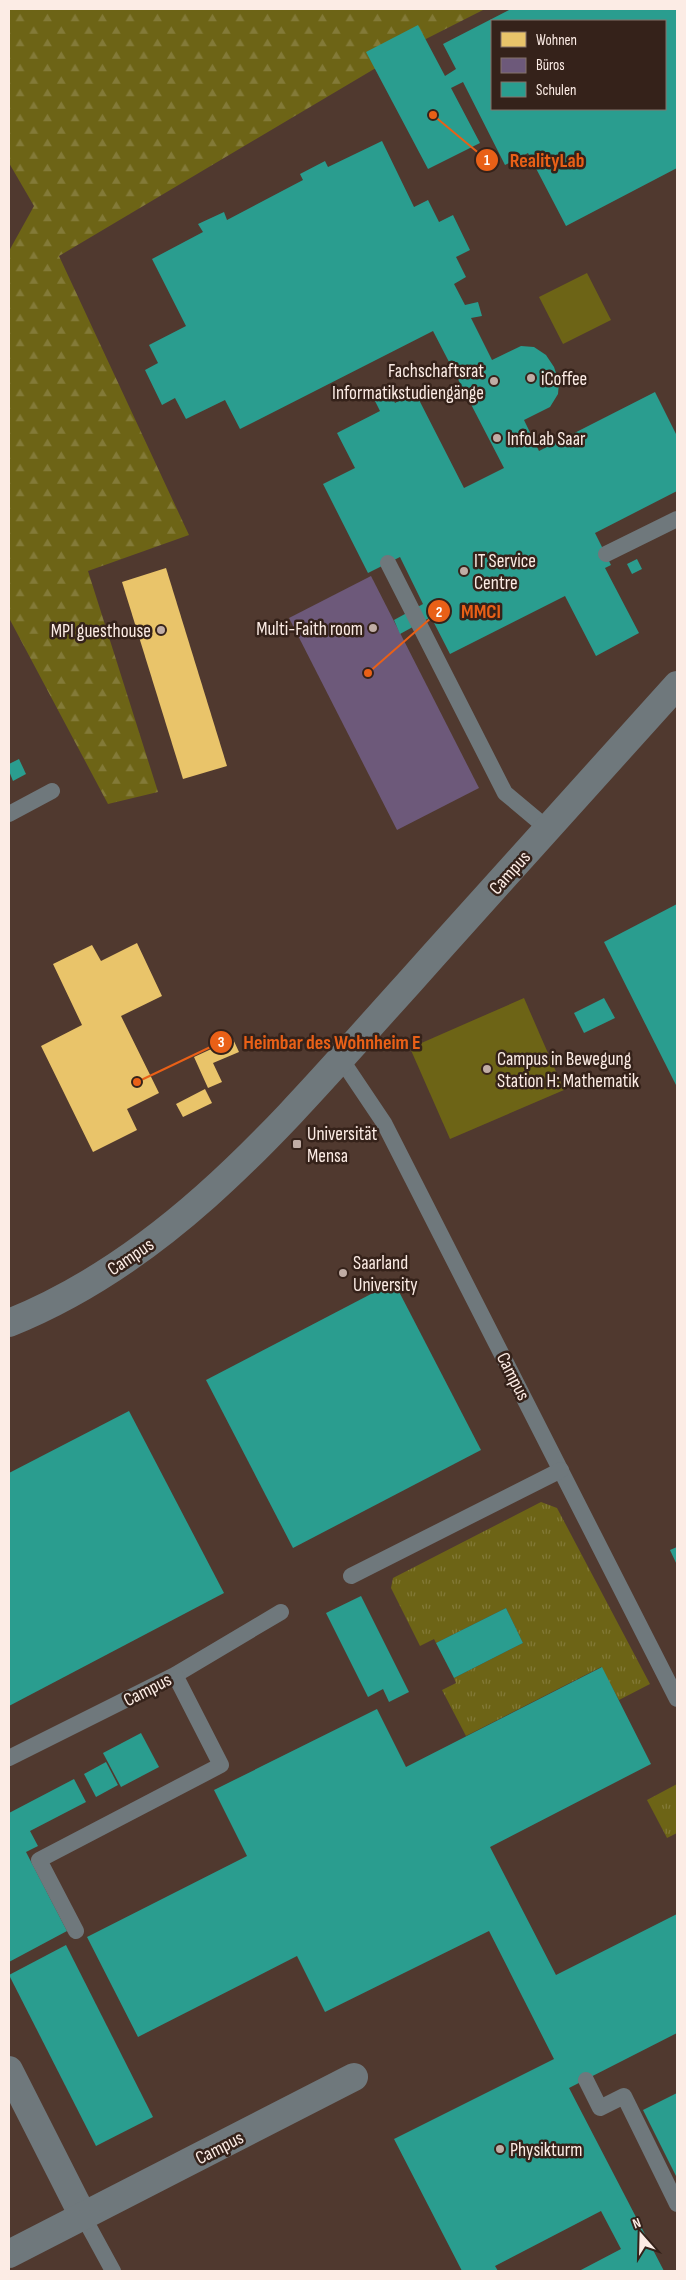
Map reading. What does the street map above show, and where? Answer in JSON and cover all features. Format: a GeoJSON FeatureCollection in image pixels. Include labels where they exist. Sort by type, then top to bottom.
{"type":"FeatureCollection","features":[{"type":"Feature","properties":{"kind":"street","name":"Campus"},"geometry":{"type":"LineString","coordinates":[[9,1323],[119,1266],[172,1227],[250,1155],[341,1058],[677,685]]}},
{"type":"Feature","properties":{"kind":"street"},"geometry":{"type":"LineString","coordinates":[[9,2070],[83,2216]]}},
{"type":"Feature","properties":{"kind":"street","name":"Campus"},"geometry":{"type":"LineString","coordinates":[[9,2254],[354,2077]]}},
{"type":"Feature","properties":{"kind":"lane"},"geometry":{"type":"LineString","coordinates":[[606,554],[677,519]]}},
{"type":"Feature","properties":{"kind":"lane"},"geometry":{"type":"LineString","coordinates":[[388,563],[505,793],[548,829]]}},
{"type":"Feature","properties":{"kind":"lane"},"geometry":{"type":"LineString","coordinates":[[9,814],[52,791]]}},
{"type":"Feature","properties":{"kind":"lane","name":"Campus"},"geometry":{"type":"LineString","coordinates":[[341,1058],[377,1110],[677,1699]]}},
{"type":"Feature","properties":{"kind":"lane"},"geometry":{"type":"LineString","coordinates":[[351,1576],[561,1470]]}},
{"type":"Feature","properties":{"kind":"lane","name":"Campus"},"geometry":{"type":"LineString","coordinates":[[9,1758],[175,1675],[281,1612]]}},
{"type":"Feature","properties":{"kind":"lane"},"geometry":{"type":"LineString","coordinates":[[76,1931],[39,1860],[221,1765],[175,1675]]}},
{"type":"Feature","properties":{"kind":"lane"},"geometry":{"type":"LineString","coordinates":[[586,2080],[600,2108],[624,2096],[677,2204]]}},
{"type":"Feature","properties":{"kind":"lane"},"geometry":{"type":"LineString","coordinates":[[83,2216],[113,2271]]}},
{"type":"Feature","properties":{"kind":"green space"},"geometry":{"type":"Polygon","coordinates":[[[9,9],[485,9],[418,43],[59,256],[189,535],[88,571],[158,792],[108,804],[9,618],[9,251],[34,206],[9,163],[9,9]]]}},
{"type":"Feature","properties":{"kind":"green space"},"geometry":{"type":"Polygon","coordinates":[[[587,273],[611,320],[563,344],[539,297],[587,273]]]}},
{"type":"Feature","properties":{"kind":"green space","name":"Campus in Bewegung Station H: Mathematik"},"geometry":{"type":"Polygon","coordinates":[[[524,998],[564,1090],[450,1139],[410,1048],[524,998]]]}},
{"type":"Feature","properties":{"kind":"green space"},"geometry":{"type":"Polygon","coordinates":[[[541,1502],[557,1508],[650,1684],[619,1700],[601,1667],[466,1736],[442,1690],[456,1683],[454,1678],[523,1643],[506,1608],[436,1643],[434,1639],[420,1646],[391,1588],[393,1578],[541,1502]]]}},
{"type":"Feature","properties":{"kind":"green space"},"geometry":{"type":"Polygon","coordinates":[[[677,1784],[677,1833],[667,1838],[647,1800],[677,1784]]]}},
{"type":"Feature","properties":{"kind":"building: Wohnen","name":"MPI guesthouse"},"geometry":{"type":"Polygon","coordinates":[[[166,568],[227,766],[183,779],[122,582],[166,568]]]}},
{"type":"Feature","properties":{"kind":"building: Wohnen"},"geometry":{"type":"Polygon","coordinates":[[[137,943],[162,996],[121,1016],[159,1093],[127,1109],[137,1130],[93,1152],[41,1046],[82,1025],[53,964],[92,945],[101,961],[137,943]]]}},
{"type":"Feature","properties":{"kind":"building: Wohnen"},"geometry":{"type":"Polygon","coordinates":[[[233,1039],[239,1052],[213,1063],[222,1082],[208,1088],[194,1057],[233,1039]]]}},
{"type":"Feature","properties":{"kind":"building: Wohnen"},"geometry":{"type":"Polygon","coordinates":[[[205,1089],[212,1103],[183,1117],[176,1104],[205,1089]]]}},
{"type":"Feature","properties":{"kind":"building: Büros"},"geometry":{"type":"Polygon","coordinates":[[[371,576],[479,788],[397,830],[289,618],[371,576]]]}},
{"type":"Feature","properties":{"kind":"building: Schulen"},"geometry":{"type":"Polygon","coordinates":[[[511,9],[677,9],[677,168],[566,226],[528,153],[505,165],[463,82],[451,88],[480,143],[428,169],[366,52],[418,25],[445,76],[456,69],[443,44],[511,9]]]}},
{"type":"Feature","properties":{"kind":"building: Schulen"},"geometry":{"type":"Polygon","coordinates":[[[382,141],[414,207],[428,200],[439,222],[453,215],[470,250],[456,257],[466,277],[454,284],[465,305],[478,302],[482,316],[471,318],[492,360],[521,346],[534,347],[546,355],[554,367],[559,382],[558,394],[550,407],[524,420],[539,451],[655,392],[677,436],[677,491],[595,533],[611,565],[605,568],[639,633],[596,656],[565,596],[450,654],[431,617],[400,634],[394,620],[423,604],[400,557],[368,573],[323,484],[355,468],[337,433],[380,411],[372,395],[387,386],[395,403],[415,392],[464,488],[504,468],[433,331],[240,429],[225,400],[186,419],[175,398],[162,405],[145,370],[158,363],[149,345],[186,326],[152,259],[203,232],[198,224],[224,212],[227,220],[303,180],[300,174],[325,161],[328,167],[382,141]]]}},
{"type":"Feature","properties":{"kind":"building: Schulen"},"geometry":{"type":"Polygon","coordinates":[[[637,559],[642,569],[632,574],[627,564],[637,559]]]}},
{"type":"Feature","properties":{"kind":"building: Schulen"},"geometry":{"type":"Polygon","coordinates":[[[19,759],[26,774],[13,781],[9,771],[9,764],[19,759]]]}},
{"type":"Feature","properties":{"kind":"building: Schulen"},"geometry":{"type":"Polygon","coordinates":[[[677,904],[677,1087],[604,942],[677,904]]]}},
{"type":"Feature","properties":{"kind":"building: Schulen"},"geometry":{"type":"Polygon","coordinates":[[[604,998],[615,1018],[584,1033],[574,1013],[604,998]]]}},
{"type":"Feature","properties":{"kind":"building: Schulen"},"geometry":{"type":"Polygon","coordinates":[[[394,1282],[481,1450],[293,1548],[206,1380],[394,1282]]]}},
{"type":"Feature","properties":{"kind":"building: Schulen"},"geometry":{"type":"Polygon","coordinates":[[[129,1411],[224,1593],[9,1706],[9,1473],[129,1411]]]}},
{"type":"Feature","properties":{"kind":"building: Schulen"},"geometry":{"type":"Polygon","coordinates":[[[677,1547],[677,1565],[670,1550],[677,1547]]]}},
{"type":"Feature","properties":{"kind":"building: Schulen"},"geometry":{"type":"Polygon","coordinates":[[[361,1596],[409,1692],[389,1702],[383,1689],[368,1697],[326,1613],[361,1596]]]}},
{"type":"Feature","properties":{"kind":"building: Schulen"},"geometry":{"type":"Polygon","coordinates":[[[506,1608],[523,1643],[454,1678],[436,1643],[506,1608]]]}},
{"type":"Feature","properties":{"kind":"building: Schulen"},"geometry":{"type":"Polygon","coordinates":[[[602,1667],[651,1764],[490,1847],[556,1975],[677,1914],[677,2033],[569,2088],[664,2271],[579,2271],[621,2249],[601,2211],[495,2266],[498,2271],[462,2271],[394,2139],[554,2059],[489,1931],[325,2012],[297,1956],[138,2037],[87,1937],[247,1856],[214,1790],[377,1709],[406,1767],[602,1667]]]}},
{"type":"Feature","properties":{"kind":"building: Schulen"},"geometry":{"type":"Polygon","coordinates":[[[141,1733],[159,1767],[121,1787],[103,1753],[141,1733]]]}},
{"type":"Feature","properties":{"kind":"building: Schulen"},"geometry":{"type":"Polygon","coordinates":[[[106,1762],[118,1785],[96,1797],[84,1774],[106,1762]]]}},
{"type":"Feature","properties":{"kind":"building: Schulen"},"geometry":{"type":"Polygon","coordinates":[[[74,1779],[86,1802],[30,1831],[38,1846],[26,1852],[67,1931],[9,1962],[9,1813],[74,1779]]]}},
{"type":"Feature","properties":{"kind":"building: Schulen"},"geometry":{"type":"Polygon","coordinates":[[[66,1945],[153,2117],[96,2146],[9,1975],[66,1945]]]}},
{"type":"Feature","properties":{"kind":"building: Schulen"},"geometry":{"type":"Polygon","coordinates":[[[677,2093],[677,2178],[643,2110],[677,2093]]]}},
{"type":"Feature","properties":{"kind":"place","name":"RealityLab"},"geometry":{"type":"Point","coordinates":[433,115]}},
{"type":"Feature","properties":{"kind":"place","name":"iCoffee"},"geometry":{"type":"Point","coordinates":[531,378]}},
{"type":"Feature","properties":{"kind":"place","name":"Fachschaftsrat Informatikstudiengänge"},"geometry":{"type":"Point","coordinates":[494,381]}},
{"type":"Feature","properties":{"kind":"place","name":"InfoLab Saar"},"geometry":{"type":"Point","coordinates":[497,438]}},
{"type":"Feature","properties":{"kind":"place","name":"IT Service Centre"},"geometry":{"type":"Point","coordinates":[464,571]}},
{"type":"Feature","properties":{"kind":"place","name":"Multi-Faith room"},"geometry":{"type":"Point","coordinates":[373,628]}},
{"type":"Feature","properties":{"kind":"place","name":"MPI guesthouse"},"geometry":{"type":"Point","coordinates":[161,630]}},
{"type":"Feature","properties":{"kind":"place","name":"MMCI"},"geometry":{"type":"Point","coordinates":[368,673]}},
{"type":"Feature","properties":{"kind":"place","name":"Campus in Bewegung Station H: Mathematik"},"geometry":{"type":"Point","coordinates":[487,1069]}},
{"type":"Feature","properties":{"kind":"place","name":"Heimbar des Wohnheim E"},"geometry":{"type":"Point","coordinates":[137,1082]}},
{"type":"Feature","properties":{"kind":"place","name":"Universität Mensa"},"geometry":{"type":"Point","coordinates":[297,1144]}},
{"type":"Feature","properties":{"kind":"place","name":"Saarland University"},"geometry":{"type":"Point","coordinates":[343,1273]}},
{"type":"Feature","properties":{"kind":"place","name":"Physikturm"},"geometry":{"type":"Point","coordinates":[500,2149]}}]}
